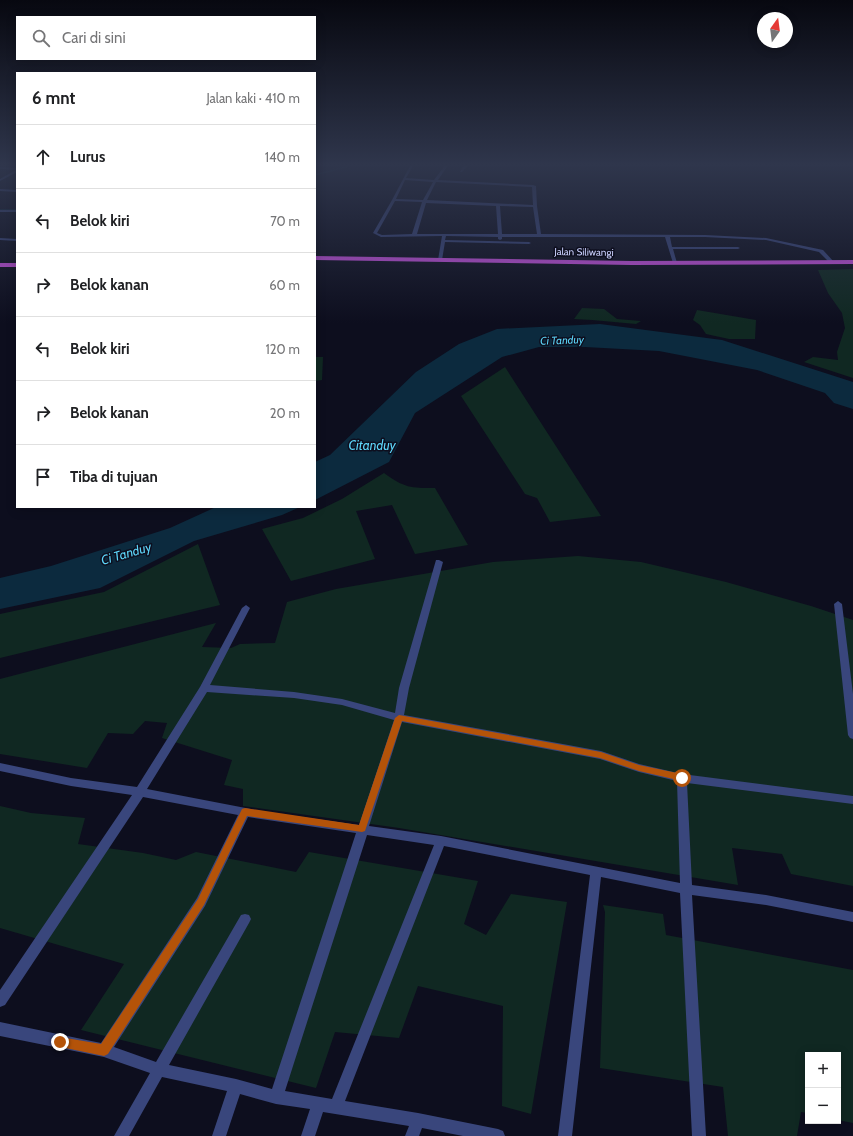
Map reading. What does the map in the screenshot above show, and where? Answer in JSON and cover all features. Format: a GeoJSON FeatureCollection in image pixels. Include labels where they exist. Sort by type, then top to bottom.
{"type":"FeatureCollection","features":[{"type":"Feature","properties":{"kind":"highway","name":"Jalan Siliwangi"},"geometry":{"type":"LineString","coordinates":[[316,258],[675,263],[853,262]]}},
{"type":"Feature","properties":{"kind":"highway"},"geometry":{"type":"LineString","coordinates":[[0,265],[16,265]]}},
{"type":"Feature","properties":{"kind":"street"},"geometry":{"type":"LineString","coordinates":[[384,217],[375,234],[705,236],[772,240],[797,247],[821,251],[832,262]]}},
{"type":"Feature","properties":{"kind":"street"},"geometry":{"type":"LineString","coordinates":[[414,235],[419,217]]}},
{"type":"Feature","properties":{"kind":"street"},"geometry":{"type":"LineString","coordinates":[[498,217],[500,242]]}},
{"type":"Feature","properties":{"kind":"street"},"geometry":{"type":"LineString","coordinates":[[536,217],[539,236]]}},
{"type":"Feature","properties":{"kind":"street"},"geometry":{"type":"LineString","coordinates":[[440,260],[444,235]]}},
{"type":"Feature","properties":{"kind":"street"},"geometry":{"type":"LineString","coordinates":[[667,236],[675,263]]}},
{"type":"Feature","properties":{"kind":"street"},"geometry":{"type":"LineString","coordinates":[[0,240],[16,240]]}},
{"type":"Feature","properties":{"kind":"street"},"geometry":{"type":"LineString","coordinates":[[443,241],[529,243]]}},
{"type":"Feature","properties":{"kind":"street"},"geometry":{"type":"LineString","coordinates":[[670,248],[738,248]]}},
{"type":"Feature","properties":{"kind":"street"},"geometry":{"type":"LineString","coordinates":[[276,1097],[399,718],[404,688],[439,562]]}},
{"type":"Feature","properties":{"kind":"street"},"geometry":{"type":"LineString","coordinates":[[838,604],[853,734]]}},
{"type":"Feature","properties":{"kind":"street"},"geometry":{"type":"LineString","coordinates":[[0,1001],[140,792],[204,688],[246,608]]}},
{"type":"Feature","properties":{"kind":"street"},"geometry":{"type":"LineString","coordinates":[[204,688],[294,695],[342,702],[399,718],[601,755],[639,768],[682,778],[853,800]]}},
{"type":"Feature","properties":{"kind":"street"},"geometry":{"type":"LineString","coordinates":[[0,766],[71,782],[140,792],[245,812],[441,841],[686,889],[766,900],[853,916]]}},
{"type":"Feature","properties":{"kind":"street"},"geometry":{"type":"LineString","coordinates":[[682,778],[686,889],[699,1136]]}},
{"type":"Feature","properties":{"kind":"street"},"geometry":{"type":"LineString","coordinates":[[104,1050],[201,902],[245,812]]}},
{"type":"Feature","properties":{"kind":"street"},"geometry":{"type":"LineString","coordinates":[[336,1107],[441,841]]}},
{"type":"Feature","properties":{"kind":"street"},"geometry":{"type":"LineString","coordinates":[[565,1136],[596,872]]}},
{"type":"Feature","properties":{"kind":"street"},"geometry":{"type":"LineString","coordinates":[[121,1136],[245,919]]}},
{"type":"Feature","properties":{"kind":"street"},"geometry":{"type":"LineString","coordinates":[[0,1029],[104,1050],[160,1070],[236,1086],[276,1097],[418,1120],[494,1135]]}},
{"type":"Feature","properties":{"kind":"street"},"geometry":{"type":"LineString","coordinates":[[219,1136],[236,1086]]}},
{"type":"Feature","properties":{"kind":"street"},"geometry":{"type":"LineString","coordinates":[[308,1136],[320,1104]]}},
{"type":"Feature","properties":{"kind":"street"},"geometry":{"type":"LineString","coordinates":[[412,1136],[418,1120]]}},
{"type":"Feature","properties":{"kind":"green space"},"geometry":{"type":"Polygon","coordinates":[[[853,269],[853,378],[804,362],[813,357],[838,360],[837,352],[845,328],[842,313],[828,293],[818,270],[853,269]]]}},
{"type":"Feature","properties":{"kind":"green space"},"geometry":{"type":"Polygon","coordinates":[[[582,308],[604,309],[617,319],[641,321],[636,324],[574,319],[582,308]]]}},
{"type":"Feature","properties":{"kind":"green space"},"geometry":{"type":"Polygon","coordinates":[[[697,310],[756,320],[755,339],[729,339],[706,334],[700,325],[693,320],[697,310]]]}},
{"type":"Feature","properties":{"kind":"green space"},"geometry":{"type":"Polygon","coordinates":[[[316,357],[323,357],[322,380],[316,381],[316,357]]]}},
{"type":"Feature","properties":{"kind":"green space"},"geometry":{"type":"Polygon","coordinates":[[[505,367],[601,516],[550,522],[537,498],[525,494],[461,396],[505,367]]]}},
{"type":"Feature","properties":{"kind":"green space"},"geometry":{"type":"Polygon","coordinates":[[[384,473],[397,482],[408,486],[435,488],[468,545],[415,554],[392,505],[356,511],[375,559],[291,581],[262,529],[303,518],[342,499],[384,473]]]}},
{"type":"Feature","properties":{"kind":"green space"},"geometry":{"type":"Polygon","coordinates":[[[198,544],[220,605],[0,658],[0,614],[104,592],[198,544]]]}},
{"type":"Feature","properties":{"kind":"green space"},"geometry":{"type":"Polygon","coordinates":[[[578,556],[641,562],[726,582],[811,606],[853,620],[853,886],[791,874],[782,854],[732,848],[738,885],[399,828],[243,806],[243,789],[224,785],[232,760],[162,738],[167,723],[145,721],[133,734],[108,733],[87,768],[0,754],[0,679],[216,623],[202,647],[231,648],[240,644],[275,643],[287,602],[336,589],[493,562],[578,556]]]}},
{"type":"Feature","properties":{"kind":"green space"},"geometry":{"type":"Polygon","coordinates":[[[0,806],[31,813],[85,818],[78,844],[143,853],[176,860],[196,852],[296,872],[309,852],[478,881],[464,924],[486,935],[511,894],[567,902],[531,1114],[502,1106],[503,1006],[418,986],[399,1038],[335,1032],[316,1088],[81,1030],[124,964],[0,928],[0,806]]]}},
{"type":"Feature","properties":{"kind":"green space"},"geometry":{"type":"Polygon","coordinates":[[[603,905],[663,914],[666,935],[853,970],[853,1123],[841,1121],[841,1052],[805,1052],[805,1113],[801,1112],[797,1136],[728,1136],[723,1087],[600,1068],[605,912],[603,905]]]}},
{"type":"Feature","properties":{"kind":"water","name":"Citanduy"},"geometry":{"type":"Polygon","coordinates":[[[600,324],[722,340],[853,382],[853,409],[834,403],[825,393],[757,370],[659,351],[585,347],[539,347],[502,357],[415,413],[389,462],[316,499],[316,462],[330,455],[416,372],[459,344],[497,329],[600,324]]]}},
{"type":"Feature","properties":{"kind":"water","name":"Ci Tanduy"},"geometry":{"type":"Polygon","coordinates":[[[214,508],[298,508],[282,515],[194,541],[100,588],[0,609],[0,578],[51,566],[170,528],[214,508]]]}},
{"type":"Feature","properties":{"kind":"route"},"geometry":{"type":"LineString","coordinates":[[60,1042],[104,1050],[201,902],[245,812],[362,829],[399,718],[601,755],[639,768],[682,778]]}}]}
